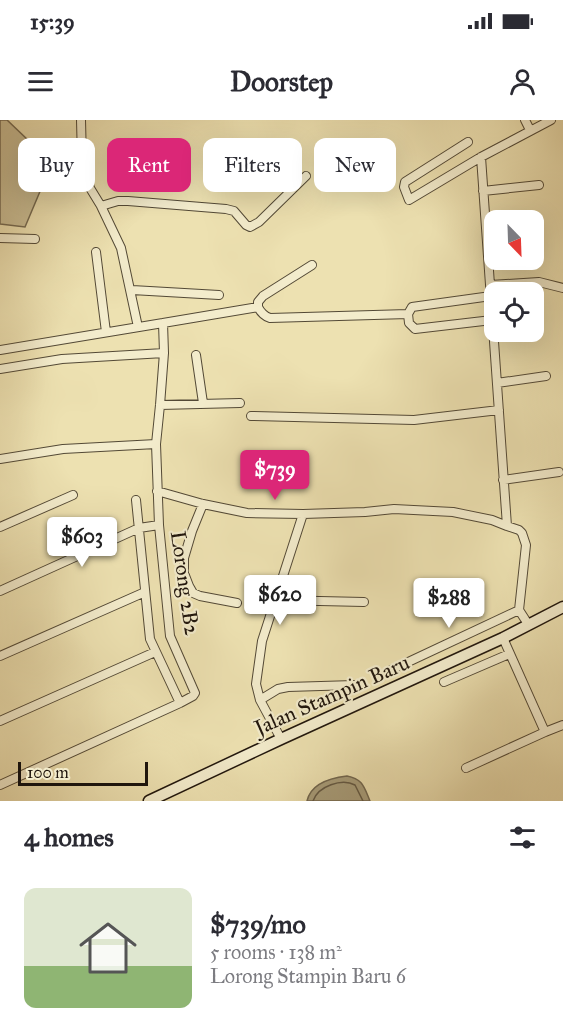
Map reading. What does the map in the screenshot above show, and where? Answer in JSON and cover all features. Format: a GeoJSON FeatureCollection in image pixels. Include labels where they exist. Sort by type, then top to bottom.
{"type":"FeatureCollection","features":[{"type":"Feature","properties":{"kind":"street"},"geometry":{"type":"LineString","coordinates":[[81,120],[82,160],[90,188],[121,248],[132,290],[138,327]]}},
{"type":"Feature","properties":{"kind":"street"},"geometry":{"type":"LineString","coordinates":[[525,120],[530,130]]}},
{"type":"Feature","properties":{"kind":"street"},"geometry":{"type":"LineString","coordinates":[[468,142],[405,182],[404,187],[409,200],[481,157],[551,120]]}},
{"type":"Feature","properties":{"kind":"street"},"geometry":{"type":"LineString","coordinates":[[481,157],[490,282]]}},
{"type":"Feature","properties":{"kind":"street"},"geometry":{"type":"LineString","coordinates":[[101,206],[118,201],[128,201],[225,208],[234,211],[246,225],[250,226],[259,222],[306,176]]}},
{"type":"Feature","properties":{"kind":"street"},"geometry":{"type":"LineString","coordinates":[[483,191],[539,185]]}},
{"type":"Feature","properties":{"kind":"street"},"geometry":{"type":"LineString","coordinates":[[0,238],[35,240]]}},
{"type":"Feature","properties":{"kind":"street"},"geometry":{"type":"LineString","coordinates":[[96,252],[106,332]]}},
{"type":"Feature","properties":{"kind":"street"},"geometry":{"type":"LineString","coordinates":[[312,265],[263,296],[258,302],[260,312],[270,318],[408,314]]}},
{"type":"Feature","properties":{"kind":"street"},"geometry":{"type":"LineString","coordinates":[[544,283],[563,288]]}},
{"type":"Feature","properties":{"kind":"street"},"geometry":{"type":"LineString","coordinates":[[132,290],[219,295]]}},
{"type":"Feature","properties":{"kind":"street"},"geometry":{"type":"LineString","coordinates":[[484,297],[412,307],[408,314],[409,323],[415,329],[484,321]]}},
{"type":"Feature","properties":{"kind":"street"},"geometry":{"type":"LineString","coordinates":[[0,350],[258,306]]}},
{"type":"Feature","properties":{"kind":"street","name":"Lorong 2B2"},"geometry":{"type":"LineString","coordinates":[[163,323],[164,353],[156,444],[159,525],[170,636],[195,693],[180,703]]}},
{"type":"Feature","properties":{"kind":"street"},"geometry":{"type":"LineString","coordinates":[[494,342],[507,526]]}},
{"type":"Feature","properties":{"kind":"street"},"geometry":{"type":"LineString","coordinates":[[0,369],[62,359],[164,353]]}},
{"type":"Feature","properties":{"kind":"street"},"geometry":{"type":"LineString","coordinates":[[196,356],[203,403]]}},
{"type":"Feature","properties":{"kind":"street"},"geometry":{"type":"LineString","coordinates":[[497,383],[546,376]]}},
{"type":"Feature","properties":{"kind":"street"},"geometry":{"type":"LineString","coordinates":[[160,405],[240,403]]}},
{"type":"Feature","properties":{"kind":"street"},"geometry":{"type":"LineString","coordinates":[[251,416],[414,420],[499,410]]}},
{"type":"Feature","properties":{"kind":"street"},"geometry":{"type":"LineString","coordinates":[[0,459],[63,449],[156,444]]}},
{"type":"Feature","properties":{"kind":"street"},"geometry":{"type":"LineString","coordinates":[[503,480],[559,472]]}},
{"type":"Feature","properties":{"kind":"street"},"geometry":{"type":"LineString","coordinates":[[158,491],[203,504],[247,513],[303,514],[406,509],[453,512],[492,520],[519,530],[524,537],[526,544],[519,610],[528,624]]}},
{"type":"Feature","properties":{"kind":"street"},"geometry":{"type":"LineString","coordinates":[[0,527],[73,495]]}},
{"type":"Feature","properties":{"kind":"street"},"geometry":{"type":"LineString","coordinates":[[0,785],[180,703],[150,639],[135,500]]}},
{"type":"Feature","properties":{"kind":"street"},"geometry":{"type":"LineString","coordinates":[[203,504],[184,558],[184,573],[193,592],[200,596],[237,603]]}},
{"type":"Feature","properties":{"kind":"street"},"geometry":{"type":"LineString","coordinates":[[281,739],[260,700],[256,684],[258,662],[262,641],[303,514]]}},
{"type":"Feature","properties":{"kind":"street"},"geometry":{"type":"LineString","coordinates":[[0,591],[139,528],[159,525]]}},
{"type":"Feature","properties":{"kind":"street"},"geometry":{"type":"LineString","coordinates":[[0,656],[145,592]]}},
{"type":"Feature","properties":{"kind":"street"},"geometry":{"type":"LineString","coordinates":[[275,600],[364,602]]}},
{"type":"Feature","properties":{"kind":"street","name":"Jalan Stampin Baru"},"geometry":{"type":"LineString","coordinates":[[149,801],[502,638],[563,607]]}},
{"type":"Feature","properties":{"kind":"street"},"geometry":{"type":"LineString","coordinates":[[389,671],[519,610]]}},
{"type":"Feature","properties":{"kind":"street"},"geometry":{"type":"LineString","coordinates":[[502,638],[545,732]]}},
{"type":"Feature","properties":{"kind":"street"},"geometry":{"type":"LineString","coordinates":[[0,721],[155,652]]}},
{"type":"Feature","properties":{"kind":"street"},"geometry":{"type":"LineString","coordinates":[[444,682],[509,654]]}},
{"type":"Feature","properties":{"kind":"street"},"geometry":{"type":"LineString","coordinates":[[260,700],[278,689],[288,687],[354,686]]}},
{"type":"Feature","properties":{"kind":"street"},"geometry":{"type":"LineString","coordinates":[[466,768],[563,725]]}},
{"type":"Feature","properties":{"kind":"shaded area"},"geometry":{"type":"Polygon","coordinates":[[[0,120],[7,120],[26,138],[18,138],[18,192],[40,192],[25,227],[0,224],[0,120]]]}},
{"type":"Feature","properties":{"kind":"water"},"geometry":{"type":"Polygon","coordinates":[[[347,776],[360,782],[370,801],[307,801],[309,795],[322,782],[347,776]]]}}]}
